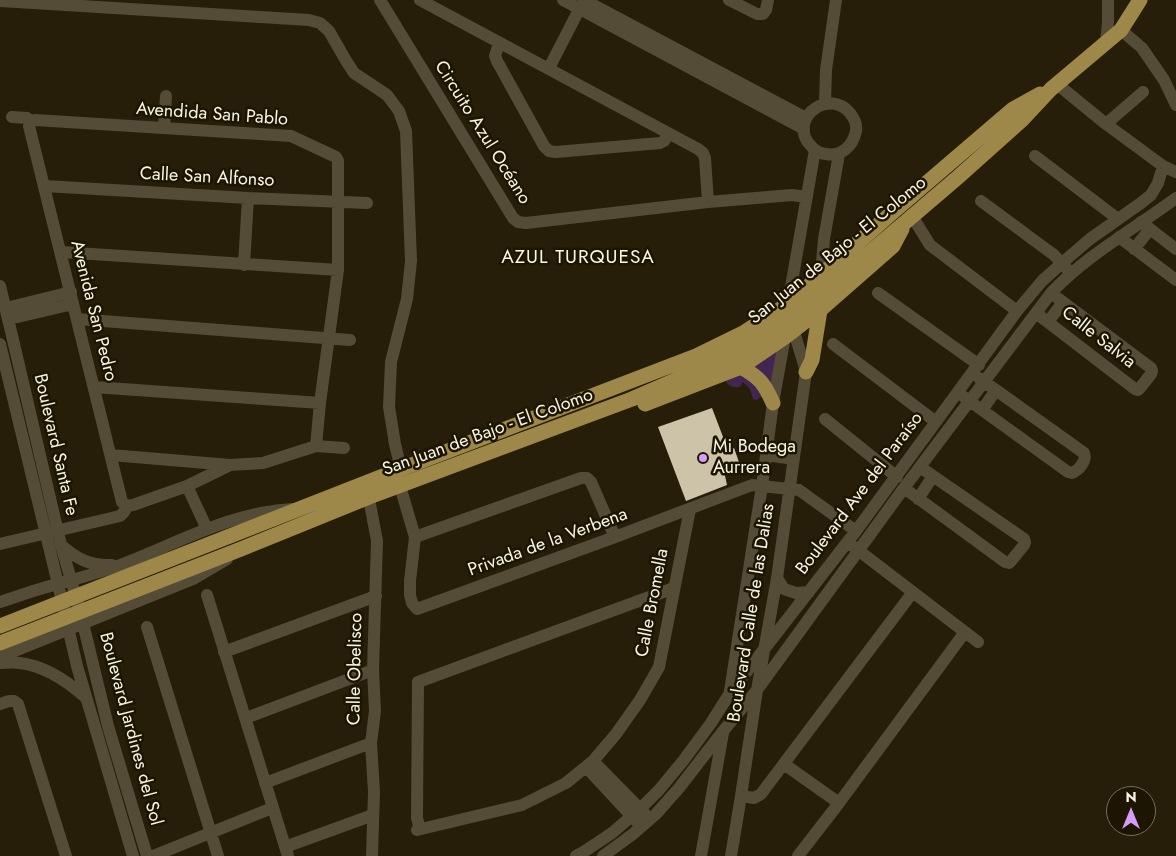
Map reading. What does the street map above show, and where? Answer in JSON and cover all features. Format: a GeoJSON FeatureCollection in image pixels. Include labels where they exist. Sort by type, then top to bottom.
{"type":"FeatureCollection","features":[{"type":"Feature","properties":{"kind":"main road","name":"San Juan de Bajo - El Colomo"},"geometry":{"type":"LineString","coordinates":[[824,282],[908,219],[1022,120],[1054,86],[1121,30],[1140,0]]}},
{"type":"Feature","properties":{"kind":"main road","name":"San Juan de Bajo - El Colomo"},"geometry":{"type":"LineString","coordinates":[[395,478],[519,441],[632,399],[722,360],[753,344],[789,322],[824,282],[902,204],[1013,109],[1054,86]]}},
{"type":"Feature","properties":{"kind":"main road"},"geometry":{"type":"LineString","coordinates":[[519,441],[596,422],[741,367],[789,322],[820,310],[894,246],[908,219]]}},
{"type":"Feature","properties":{"kind":"main road"},"geometry":{"type":"LineString","coordinates":[[806,372],[812,360],[820,310]]}},
{"type":"Feature","properties":{"kind":"main road","name":"San Juan de Bajo - El Colomo"},"geometry":{"type":"LineString","coordinates":[[368,489],[696,356],[744,333],[789,322]]}},
{"type":"Feature","properties":{"kind":"main road"},"geometry":{"type":"LineString","coordinates":[[741,367],[761,380],[773,403]]}},
{"type":"Feature","properties":{"kind":"main road"},"geometry":{"type":"LineString","coordinates":[[0,626],[300,508],[368,489]]}},
{"type":"Feature","properties":{"kind":"main road"},"geometry":{"type":"LineString","coordinates":[[0,643],[82,617],[240,549],[368,489]]}},
{"type":"Feature","properties":{"kind":"street","name":"Circuito Azul Océano"},"geometry":{"type":"LineString","coordinates":[[381,0],[513,218],[518,222],[526,223],[708,202],[792,195],[807,197]]}},
{"type":"Feature","properties":{"kind":"street"},"geometry":{"type":"LineString","coordinates":[[420,0],[703,152],[708,202]]}},
{"type":"Feature","properties":{"kind":"street"},"geometry":{"type":"LineString","coordinates":[[562,0],[583,2],[805,124]]}},
{"type":"Feature","properties":{"kind":"street"},"geometry":{"type":"LineString","coordinates":[[729,0],[757,14],[763,14],[768,0]]}},
{"type":"Feature","properties":{"kind":"street"},"geometry":{"type":"LineString","coordinates":[[826,103],[826,70],[836,0]]}},
{"type":"Feature","properties":{"kind":"street"},"geometry":{"type":"LineString","coordinates":[[1106,44],[1108,0]]}},
{"type":"Feature","properties":{"kind":"street"},"geometry":{"type":"LineString","coordinates":[[0,1],[309,20],[320,23],[329,31],[354,73],[387,95],[399,110],[406,130],[411,261],[407,299],[391,362],[389,407],[395,444],[395,478],[415,537],[581,478],[587,478],[591,482],[615,537]]}},
{"type":"Feature","properties":{"kind":"street"},"geometry":{"type":"LineString","coordinates":[[549,68],[583,2]]}},
{"type":"Feature","properties":{"kind":"street"},"geometry":{"type":"LineString","coordinates":[[1121,30],[1142,48],[1164,80],[1176,105]]}},
{"type":"Feature","properties":{"kind":"street"},"geometry":{"type":"LineString","coordinates":[[499,43],[495,56],[496,61],[544,146],[549,150],[556,152],[660,143],[664,141],[668,134]]}},
{"type":"Feature","properties":{"kind":"street"},"geometry":{"type":"LineString","coordinates":[[1054,86],[1163,166],[1176,172]]}},
{"type":"Feature","properties":{"kind":"street"},"geometry":{"type":"LineString","coordinates":[[1106,124],[1143,92]]}},
{"type":"Feature","properties":{"kind":"street"},"geometry":{"type":"LineString","coordinates":[[164,128],[166,96]]}},
{"type":"Feature","properties":{"kind":"street"},"geometry":{"type":"LineString","coordinates":[[826,103],[846,108],[854,117],[856,128],[854,139],[848,148],[839,154],[826,155],[815,150],[807,141],[805,124],[814,108],[826,103]]}},
{"type":"Feature","properties":{"kind":"street","name":"Avendida San Pablo"},"geometry":{"type":"LineString","coordinates":[[12,117],[27,118],[31,121],[291,136],[336,156],[338,161],[338,270],[316,446]]}},
{"type":"Feature","properties":{"kind":"street","name":"Avenida San Pedro"},"geometry":{"type":"LineString","coordinates":[[31,121],[29,126],[122,502],[126,506]]}},
{"type":"Feature","properties":{"kind":"street"},"geometry":{"type":"LineString","coordinates":[[789,322],[815,150]]}},
{"type":"Feature","properties":{"kind":"street"},"geometry":{"type":"LineString","coordinates":[[824,282],[824,239],[839,154]]}},
{"type":"Feature","properties":{"kind":"street"},"geometry":{"type":"LineString","coordinates":[[1035,156],[1118,219]]}},
{"type":"Feature","properties":{"kind":"street","name":"Boulevard Ave del Paraíso"},"geometry":{"type":"LineString","coordinates":[[576,856],[612,833],[659,790],[711,723],[734,688],[897,477],[1042,281],[1090,239],[1151,194],[1158,183],[1163,166]]}},
{"type":"Feature","properties":{"kind":"street","name":"Calle San Alfonso"},"geometry":{"type":"LineString","coordinates":[[45,186],[367,203]]}},
{"type":"Feature","properties":{"kind":"street"},"geometry":{"type":"LineString","coordinates":[[244,265],[248,198]]}},
{"type":"Feature","properties":{"kind":"street","name":"Boulevard Ave del Paraíso"},"geometry":{"type":"LineString","coordinates":[[603,856],[656,814],[757,690],[904,488],[1051,293],[1071,274],[1119,237],[1145,226],[1176,198]]}},
{"type":"Feature","properties":{"kind":"street"},"geometry":{"type":"LineString","coordinates":[[981,201],[1054,255],[1071,274]]}},
{"type":"Feature","properties":{"kind":"street"},"geometry":{"type":"LineString","coordinates":[[908,219],[930,245],[1018,311]]}},
{"type":"Feature","properties":{"kind":"street"},"geometry":{"type":"LineString","coordinates":[[1134,249],[1145,226],[1176,249]]}},
{"type":"Feature","properties":{"kind":"street"},"geometry":{"type":"LineString","coordinates":[[1119,237],[1176,280]]}},
{"type":"Feature","properties":{"kind":"street"},"geometry":{"type":"LineString","coordinates":[[61,252],[338,270]]}},
{"type":"Feature","properties":{"kind":"street","name":"Boulevard Santa Fe"},"geometry":{"type":"LineString","coordinates":[[0,286],[5,335],[51,532],[58,584],[82,617]]}},
{"type":"Feature","properties":{"kind":"street"},"geometry":{"type":"LineString","coordinates":[[878,293],[976,369],[985,382],[1084,453],[1085,460],[1076,471],[1068,472],[958,393]]}},
{"type":"Feature","properties":{"kind":"street","name":"Calle Salvia"},"geometry":{"type":"LineString","coordinates":[[1036,313],[1135,389],[1138,390],[1151,374],[1151,368],[1051,293]]}},
{"type":"Feature","properties":{"kind":"street"},"geometry":{"type":"LineString","coordinates":[[5,335],[72,298]]}},
{"type":"Feature","properties":{"kind":"street"},"geometry":{"type":"LineString","coordinates":[[1048,322],[1063,302]]}},
{"type":"Feature","properties":{"kind":"street"},"geometry":{"type":"LineString","coordinates":[[77,319],[350,340]]}},
{"type":"Feature","properties":{"kind":"street","name":"Boulevard Calle de las Dalias"},"geometry":{"type":"LineString","coordinates":[[731,856],[777,578],[806,372],[802,355],[789,322]]}},
{"type":"Feature","properties":{"kind":"street","name":"Boulevard Calle de las Dalias"},"geometry":{"type":"LineString","coordinates":[[701,856],[724,730],[734,688],[773,403],[789,322]]}},
{"type":"Feature","properties":{"kind":"street"},"geometry":{"type":"LineString","coordinates":[[833,344],[936,422]]}},
{"type":"Feature","properties":{"kind":"street"},"geometry":{"type":"LineString","coordinates":[[94,387],[320,403]]}},
{"type":"Feature","properties":{"kind":"street"},"geometry":{"type":"LineString","coordinates":[[982,410],[996,390]]}},
{"type":"Feature","properties":{"kind":"street"},"geometry":{"type":"LineString","coordinates":[[825,419],[897,477]]}},
{"type":"Feature","properties":{"kind":"street"},"geometry":{"type":"LineString","coordinates":[[111,455],[230,465],[263,463],[316,446],[344,448]]}},
{"type":"Feature","properties":{"kind":"street"},"geometry":{"type":"LineString","coordinates":[[766,455],[794,459]]}},
{"type":"Feature","properties":{"kind":"street"},"geometry":{"type":"LineString","coordinates":[[0,544],[120,516],[126,506],[187,486],[230,465]]}},
{"type":"Feature","properties":{"kind":"street"},"geometry":{"type":"LineString","coordinates":[[904,488],[1006,562],[1009,563],[1024,545],[1024,539],[920,467]]}},
{"type":"Feature","properties":{"kind":"street"},"geometry":{"type":"LineString","coordinates":[[918,499],[933,476]]}},
{"type":"Feature","properties":{"kind":"street","name":"Privada de la Verbena"},"geometry":{"type":"LineString","coordinates":[[415,537],[410,595],[412,603],[417,609],[752,485],[799,490],[856,531]]}},
{"type":"Feature","properties":{"kind":"street"},"geometry":{"type":"LineString","coordinates":[[187,486],[207,529]]}},
{"type":"Feature","properties":{"kind":"street","name":"Calle Obelisco"},"geometry":{"type":"LineString","coordinates":[[368,489],[376,541],[373,670],[375,711],[371,743],[374,792],[372,856]]}},
{"type":"Feature","properties":{"kind":"street"},"geometry":{"type":"LineString","coordinates":[[0,602],[119,565],[207,529],[251,515],[273,510],[300,508]]}},
{"type":"Feature","properties":{"kind":"street","name":"Calle Bromella"},"geometry":{"type":"LineString","coordinates":[[674,588],[418,682],[418,830],[522,805],[566,783],[589,764],[616,734],[640,700],[659,667],[690,509]]}},
{"type":"Feature","properties":{"kind":"street","name":"Boulevard Santa Fe"},"geometry":{"type":"LineString","coordinates":[[51,532],[60,545],[71,580],[66,623]]}},
{"type":"Feature","properties":{"kind":"street"},"geometry":{"type":"LineString","coordinates":[[847,542],[978,642]]}},
{"type":"Feature","properties":{"kind":"street"},"geometry":{"type":"LineString","coordinates":[[60,545],[73,556],[87,563],[104,566],[119,565]]}},
{"type":"Feature","properties":{"kind":"street"},"geometry":{"type":"LineString","coordinates":[[777,578],[784,589],[796,594],[809,592]]}},
{"type":"Feature","properties":{"kind":"street"},"geometry":{"type":"LineString","coordinates":[[741,796],[754,798],[761,794],[913,592]]}},
{"type":"Feature","properties":{"kind":"street"},"geometry":{"type":"LineString","coordinates":[[207,595],[287,852],[373,815]]}},
{"type":"Feature","properties":{"kind":"street"},"geometry":{"type":"LineString","coordinates":[[224,652],[376,596]]}},
{"type":"Feature","properties":{"kind":"street","name":"Boulevard Jardines del Sol"},"geometry":{"type":"LineString","coordinates":[[82,617],[108,726],[147,856]]}},
{"type":"Feature","properties":{"kind":"street"},"geometry":{"type":"LineString","coordinates":[[0,657],[66,623]]}},
{"type":"Feature","properties":{"kind":"street","name":"Boulevard Jardines del Sol"},"geometry":{"type":"LineString","coordinates":[[66,623],[85,698],[133,856]]}},
{"type":"Feature","properties":{"kind":"street"},"geometry":{"type":"LineString","coordinates":[[147,627],[218,856]]}},
{"type":"Feature","properties":{"kind":"street"},"geometry":{"type":"LineString","coordinates":[[798,856],[965,632]]}},
{"type":"Feature","properties":{"kind":"street"},"geometry":{"type":"LineString","coordinates":[[0,663],[19,662],[41,668],[71,685],[85,698]]}},
{"type":"Feature","properties":{"kind":"street"},"geometry":{"type":"LineString","coordinates":[[246,718],[373,670]]}},
{"type":"Feature","properties":{"kind":"street"},"geometry":{"type":"LineString","coordinates":[[743,706],[736,704],[732,700],[734,688],[746,683],[752,685],[757,690]]}},
{"type":"Feature","properties":{"kind":"street"},"geometry":{"type":"LineString","coordinates":[[0,704],[9,701],[14,701],[18,704],[66,856]]}},
{"type":"Feature","properties":{"kind":"street"},"geometry":{"type":"LineString","coordinates":[[265,783],[371,743]]}},
{"type":"Feature","properties":{"kind":"street"},"geometry":{"type":"LineString","coordinates":[[589,764],[646,823]]}},
{"type":"Feature","properties":{"kind":"street"},"geometry":{"type":"LineString","coordinates":[[784,764],[839,803]]}},
{"type":"Feature","properties":{"kind":"street"},"geometry":{"type":"LineString","coordinates":[[153,856],[272,808]]}},
{"type":"Feature","properties":{"kind":"shaded area"},"geometry":{"type":"Polygon","coordinates":[[[777,351],[773,392],[750,368],[777,351]]]}},
{"type":"Feature","properties":{"kind":"shaded area"},"geometry":{"type":"Polygon","coordinates":[[[739,370],[749,375],[762,396],[757,400],[753,399],[750,389],[743,382],[740,387],[737,387],[731,386],[726,382],[724,377],[739,370]]]}},
{"type":"Feature","properties":{"kind":"building","name":"Mi Bodega Aurrera"},"geometry":{"type":"Polygon","coordinates":[[[712,408],[728,450],[734,448],[740,465],[724,471],[727,485],[686,501],[658,427],[712,408]]]}},
{"type":"Feature","properties":{"kind":"place","name":"Mi Bodega Aurrera"},"geometry":{"type":"Point","coordinates":[703,458]}},
{"type":"Feature","properties":{"kind":"district","name":"AZUL TURQUESA"},"geometry":{"type":"Point","coordinates":[578,258]}}]}
